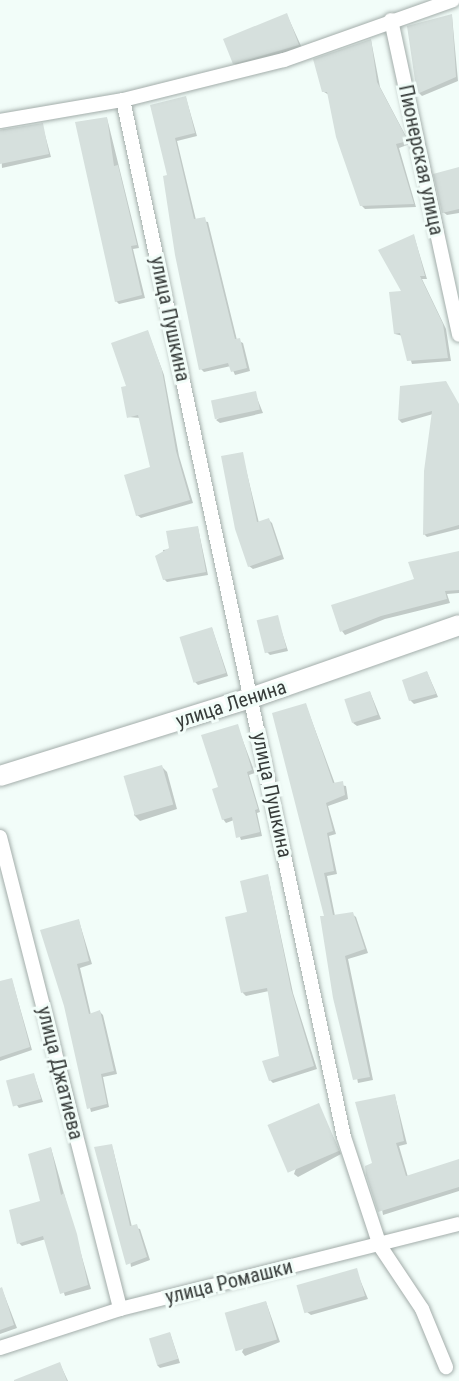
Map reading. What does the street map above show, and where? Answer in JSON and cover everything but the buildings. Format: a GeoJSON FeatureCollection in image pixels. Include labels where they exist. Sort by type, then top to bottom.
{"type":"FeatureCollection","features":[{"type":"Feature","properties":{"kind":"street"},"geometry":{"type":"LineString","coordinates":[[0,120],[123,100],[284,60],[391,20],[453,0]]}},
{"type":"Feature","properties":{"kind":"street","name":"Пионерская улица"},"geometry":{"type":"LineString","coordinates":[[391,20],[459,335]]}},
{"type":"Feature","properties":{"kind":"street","name":"улица Пушкина"},"geometry":{"type":"LineString","coordinates":[[123,100],[344,1137],[380,1246],[422,1309],[446,1366]]}},
{"type":"Feature","properties":{"kind":"street","name":"улица Ленина"},"geometry":{"type":"LineString","coordinates":[[0,776],[252,698],[459,625]]}},
{"type":"Feature","properties":{"kind":"street","name":"улица Джатиева"},"geometry":{"type":"LineString","coordinates":[[0,837],[120,1309]]}},
{"type":"Feature","properties":{"kind":"street","name":"улица Ромашки"},"geometry":{"type":"LineString","coordinates":[[0,1348],[120,1309],[380,1246],[459,1224]]}}]}
